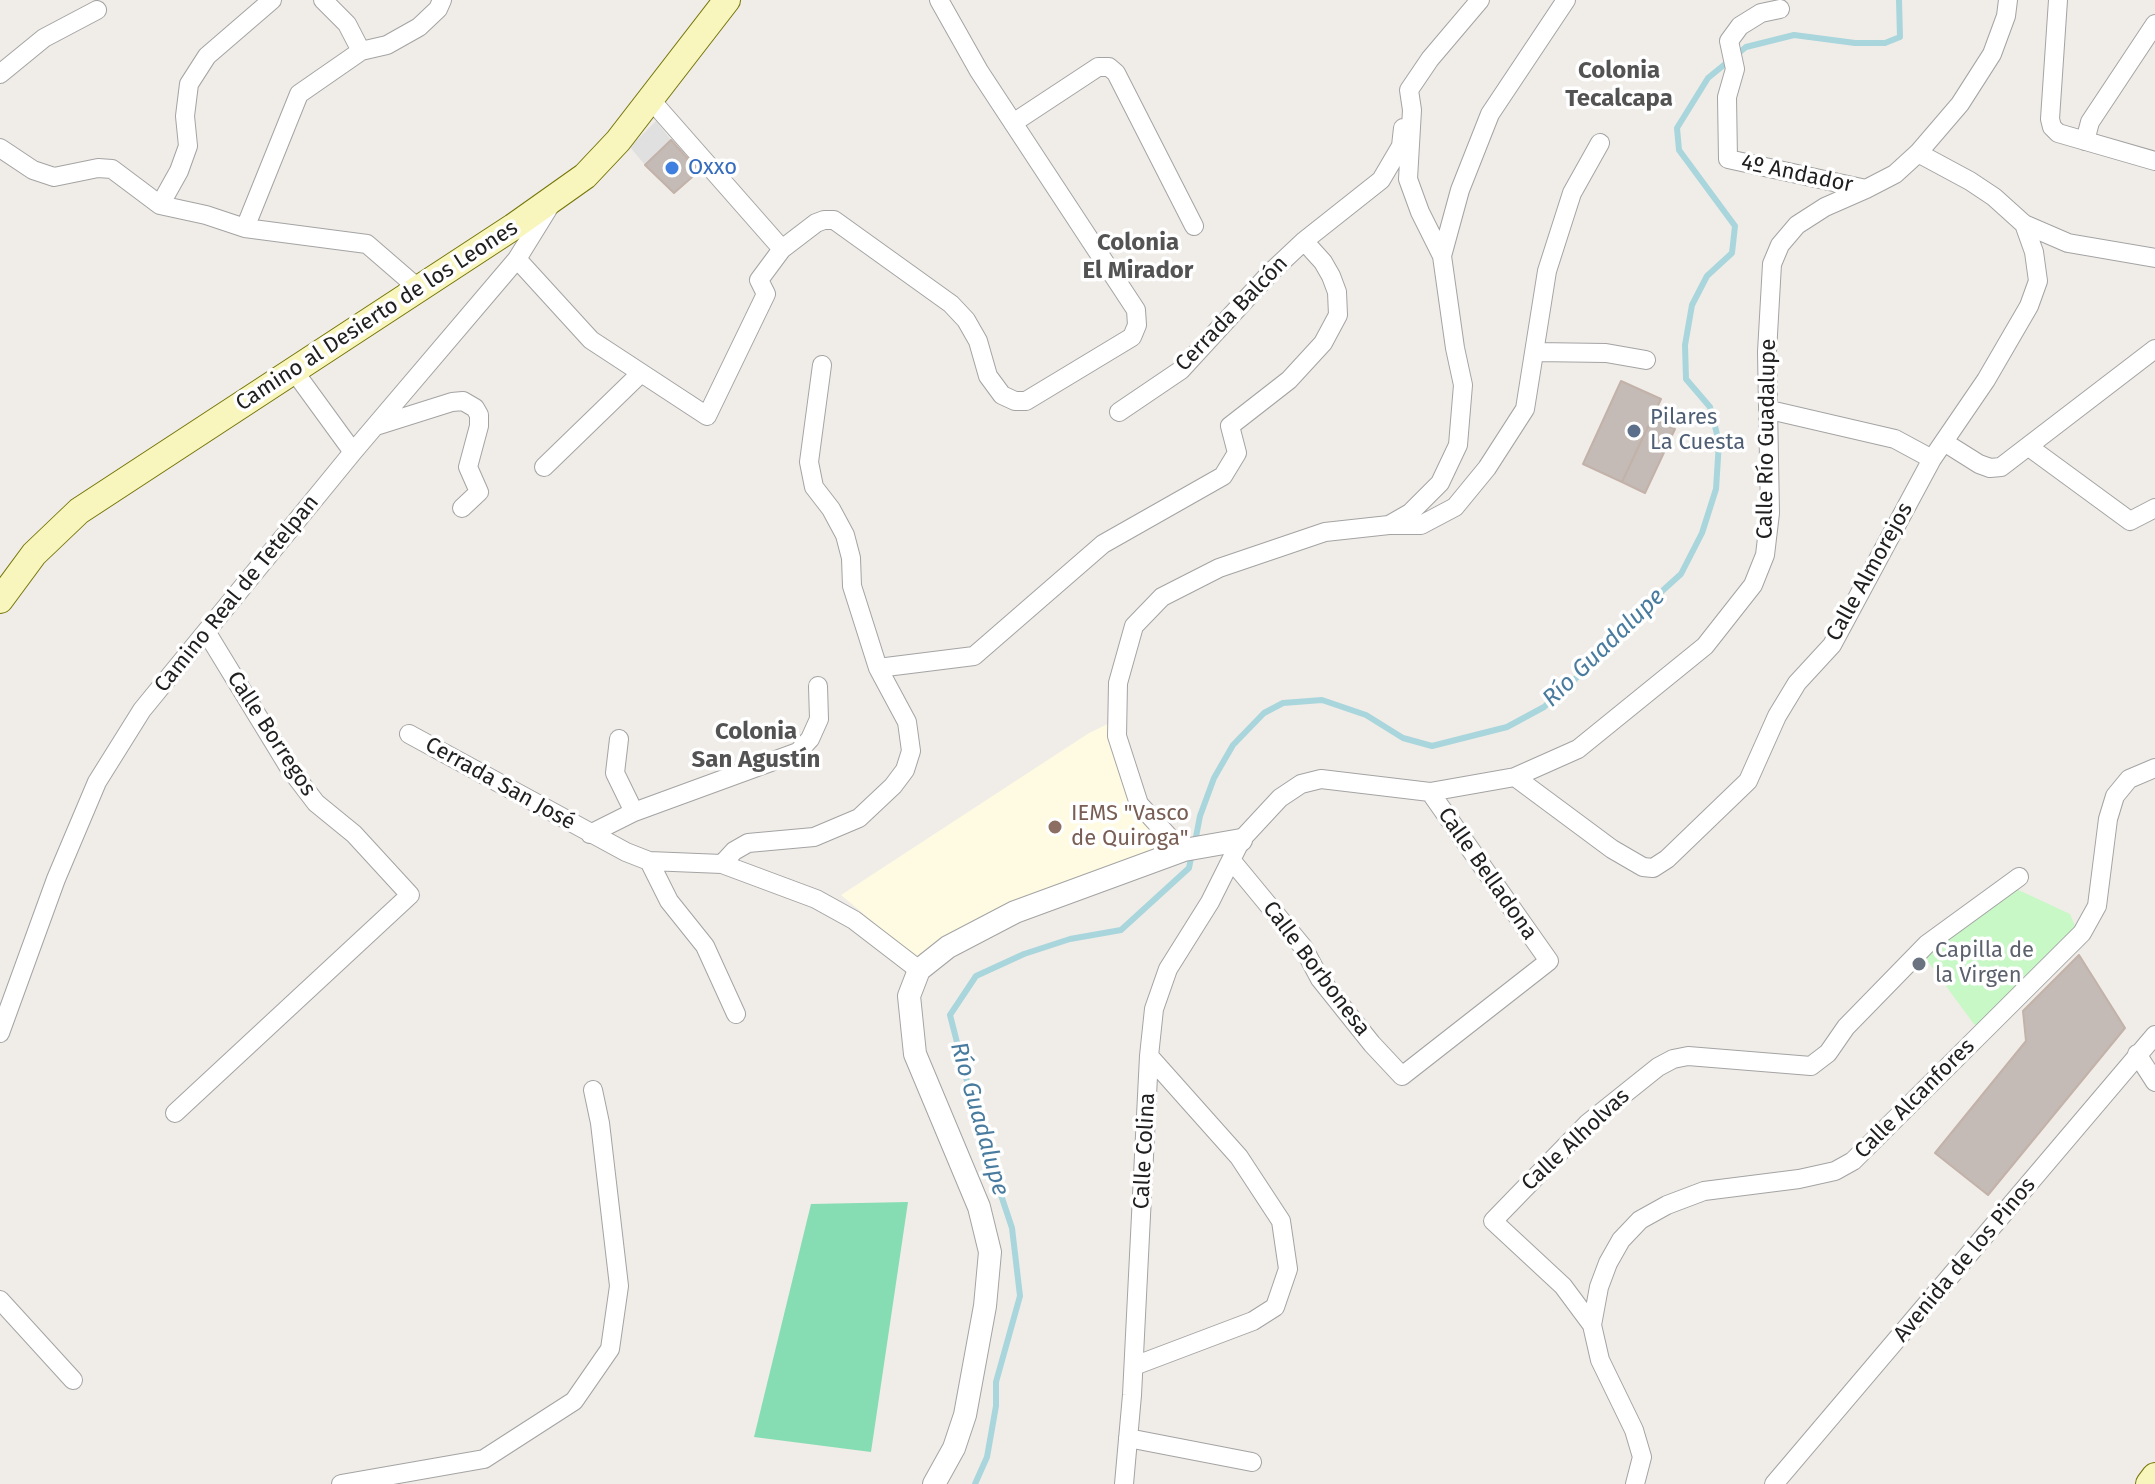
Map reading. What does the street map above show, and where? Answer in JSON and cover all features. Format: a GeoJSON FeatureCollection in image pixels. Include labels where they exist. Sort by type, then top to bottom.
{"type":"FeatureCollection","features":[{"type":"Feature","properties":{"kind":"main road","name":"Camino al Desierto de los Leones"},"geometry":{"type":"LineString","coordinates":[[0,600],[34,554],[79,511],[553,201],[585,176],[618,141],[727,0]]}},
{"type":"Feature","properties":{"kind":"main road"},"geometry":{"type":"LineString","coordinates":[[2149,1484],[2155,1476]]}},
{"type":"Feature","properties":{"kind":"street"},"geometry":{"type":"LineString","coordinates":[[160,205],[179,171],[188,146],[185,116],[189,84],[207,56],[272,0]]}},
{"type":"Feature","properties":{"kind":"street"},"geometry":{"type":"LineString","coordinates":[[323,0],[347,24],[361,51]]}},
{"type":"Feature","properties":{"kind":"street"},"geometry":{"type":"LineString","coordinates":[[245,228],[299,94],[361,51],[387,45],[419,27],[438,9],[442,0]]}},
{"type":"Feature","properties":{"kind":"street"},"geometry":{"type":"LineString","coordinates":[[517,259],[591,340],[707,416],[766,294],[759,280],[782,249],[816,223],[834,220],[951,304],[966,320],[978,341],[988,376],[1002,395],[1015,401],[1026,401],[1132,337],[1137,325],[1136,310],[1013,123],[939,0]]}},
{"type":"Feature","properties":{"kind":"street"},"geometry":{"type":"LineString","coordinates":[[1389,525],[1410,513],[1440,483],[1458,445],[1463,385],[1442,256],[1408,179],[1412,84],[1480,0]]}},
{"type":"Feature","properties":{"kind":"street"},"geometry":{"type":"LineString","coordinates":[[1442,256],[1460,190],[1490,114],[1566,0]]}},
{"type":"Feature","properties":{"kind":"street","name":"Calle Río Guadalupe"},"geometry":{"type":"LineString","coordinates":[[1236,850],[1280,798],[1301,784],[1321,779],[1430,792],[1515,777],[1578,749],[1705,646],[1753,585],[1765,555],[1770,513],[1767,338],[1772,264],[1780,245],[1797,225],[1825,207],[1895,174],[1918,153],[1960,104],[1992,54],[2006,16],[2008,0]]}},
{"type":"Feature","properties":{"kind":"street"},"geometry":{"type":"LineString","coordinates":[[2058,0],[2052,127],[2058,133],[2155,161]]}},
{"type":"Feature","properties":{"kind":"street","name":"4º Andador"},"geometry":{"type":"LineString","coordinates":[[1780,9],[1761,13],[1740,26],[1729,41],[1735,69],[1727,97],[1728,159],[1866,189]]}},
{"type":"Feature","properties":{"kind":"street"},"geometry":{"type":"LineString","coordinates":[[0,74],[44,38],[97,10]]}},
{"type":"Feature","properties":{"kind":"street"},"geometry":{"type":"LineString","coordinates":[[2085,141],[2090,122],[2155,24]]}},
{"type":"Feature","properties":{"kind":"street"},"geometry":{"type":"LineString","coordinates":[[2085,141],[2102,126],[2155,44]]}},
{"type":"Feature","properties":{"kind":"street"},"geometry":{"type":"LineString","coordinates":[[1013,123],[1098,67],[1109,67],[1116,73],[1194,226]]}},
{"type":"Feature","properties":{"kind":"street","name":"Cerrada Balcón"},"geometry":{"type":"LineString","coordinates":[[1119,412],[1181,370],[1271,272],[1304,241],[1381,180],[1401,146],[1412,84]]}},
{"type":"Feature","properties":{"kind":"street"},"geometry":{"type":"LineString","coordinates":[[651,100],[782,249]]}},
{"type":"Feature","properties":{"kind":"street"},"geometry":{"type":"LineString","coordinates":[[1183,850],[1139,804],[1117,736],[1118,683],[1134,626],[1162,597],[1219,568],[1325,532],[1421,525],[1455,507],[1487,468],[1525,409],[1547,271],[1572,193],[1600,143]]}},
{"type":"Feature","properties":{"kind":"street"},"geometry":{"type":"LineString","coordinates":[[0,148],[33,170],[54,177],[98,168],[112,169],[160,205],[245,228],[367,244],[419,289]]}},
{"type":"Feature","properties":{"kind":"street"},"geometry":{"type":"LineString","coordinates":[[1918,153],[1994,197],[2024,224],[2068,243],[2155,258]]}},
{"type":"Feature","properties":{"kind":"street","name":"Camino Real de Tetelpan"},"geometry":{"type":"LineString","coordinates":[[0,1033],[51,893],[97,782],[142,710],[353,452],[517,259],[553,201]]}},
{"type":"Feature","properties":{"kind":"street","name":"Calle Almorejos"},"geometry":{"type":"LineString","coordinates":[[1515,777],[1612,849],[1643,867],[1653,868],[1667,859],[1748,781],[1777,716],[1797,683],[1832,645],[1932,459],[1986,380],[2029,306],[2038,281],[2034,252],[2024,224]]}},
{"type":"Feature","properties":{"kind":"street"},"geometry":{"type":"LineString","coordinates":[[878,668],[974,656],[1103,544],[1223,476],[1237,453],[1230,426],[1289,380],[1323,343],[1338,315],[1337,292],[1331,276],[1304,241]]}},
{"type":"Feature","properties":{"kind":"street"},"geometry":{"type":"LineString","coordinates":[[1944,442],[1990,468],[2001,467],[2155,349]]}},
{"type":"Feature","properties":{"kind":"street"},"geometry":{"type":"LineString","coordinates":[[1536,352],[1606,353],[1646,360]]}},
{"type":"Feature","properties":{"kind":"street"},"geometry":{"type":"LineString","coordinates":[[722,864],[734,851],[748,843],[814,837],[859,818],[893,786],[905,770],[911,751],[907,722],[878,668],[852,586],[851,558],[845,535],[814,487],[809,462],[822,365]]}},
{"type":"Feature","properties":{"kind":"street"},"geometry":{"type":"LineString","coordinates":[[294,371],[353,452]]}},
{"type":"Feature","properties":{"kind":"street"},"geometry":{"type":"LineString","coordinates":[[544,467],[641,373]]}},
{"type":"Feature","properties":{"kind":"street"},"geometry":{"type":"LineString","coordinates":[[374,427],[452,402],[463,401],[475,408],[479,426],[468,467],[479,492],[462,508]]}},
{"type":"Feature","properties":{"kind":"street"},"geometry":{"type":"LineString","coordinates":[[1770,410],[1895,439],[1932,459]]}},
{"type":"Feature","properties":{"kind":"street"},"geometry":{"type":"LineString","coordinates":[[2029,447],[2130,521],[2155,508]]}},
{"type":"Feature","properties":{"kind":"street","name":"Calle Borregos"},"geometry":{"type":"LineString","coordinates":[[175,1113],[410,895],[354,834],[316,803],[290,769],[207,633]]}},
{"type":"Feature","properties":{"kind":"street"},"geometry":{"type":"LineString","coordinates":[[590,834],[634,812],[798,752],[810,739],[819,719],[818,686]]}},
{"type":"Feature","properties":{"kind":"street","name":"Cerrada San José"},"geometry":{"type":"LineString","coordinates":[[409,734],[590,834],[649,861]]}},
{"type":"Feature","properties":{"kind":"street"},"geometry":{"type":"LineString","coordinates":[[619,739],[615,773],[634,812]]}},
{"type":"Feature","properties":{"kind":"street","name":"Calle Alcanfores"},"geometry":{"type":"LineString","coordinates":[[1635,1484],[1642,1457],[1634,1430],[1600,1360],[1592,1325],[1599,1287],[1621,1240],[1640,1220],[1667,1205],[1704,1191],[1799,1179],[1835,1171],[1853,1161],[2082,933],[2097,906],[2108,819],[2115,796],[2129,779],[2155,768]]}},
{"type":"Feature","properties":{"kind":"street","name":"Calle Belladona"},"geometry":{"type":"LineString","coordinates":[[1402,1076],[1549,961],[1430,792]]}},
{"type":"Feature","properties":{"kind":"street"},"geometry":{"type":"LineString","coordinates":[[934,1484],[954,1448],[965,1415],[985,1306],[990,1252],[979,1207],[915,1054],[909,996],[919,970],[948,947],[1015,912],[1183,850],[1206,845],[1236,850]]}},
{"type":"Feature","properties":{"kind":"street","name":"Calle Colina"},"geometry":{"type":"LineString","coordinates":[[1124,1484],[1134,1366],[1154,1009],[1168,969],[1210,902],[1236,850]]}},
{"type":"Feature","properties":{"kind":"street","name":"Calle Borbonesa"},"geometry":{"type":"LineString","coordinates":[[1236,850],[1303,947],[1320,979],[1402,1076]]}},
{"type":"Feature","properties":{"kind":"street"},"geometry":{"type":"LineString","coordinates":[[736,1014],[705,946],[669,901],[649,861],[722,864],[816,899],[854,920],[919,970]]}},
{"type":"Feature","properties":{"kind":"street","name":"Calle Alholvas"},"geometry":{"type":"LineString","coordinates":[[1592,1325],[1563,1286],[1493,1221],[1588,1123],[1658,1067],[1673,1059],[1688,1056],[1811,1066],[1828,1053],[1846,1027],[1927,944],[2019,877]]}},
{"type":"Feature","properties":{"kind":"street","name":"Avenida de los Pinos"},"geometry":{"type":"LineString","coordinates":[[1774,1484],[2155,1035]]}},
{"type":"Feature","properties":{"kind":"street"},"geometry":{"type":"LineString","coordinates":[[2137,1054],[2155,1082]]}},
{"type":"Feature","properties":{"kind":"street"},"geometry":{"type":"LineString","coordinates":[[1134,1366],[1253,1321],[1275,1307],[1288,1269],[1281,1221],[1239,1157],[1149,1056]]}},
{"type":"Feature","properties":{"kind":"street"},"geometry":{"type":"LineString","coordinates":[[341,1484],[484,1459],[574,1401],[610,1349],[619,1286],[600,1123],[593,1090]]}},
{"type":"Feature","properties":{"kind":"street"},"geometry":{"type":"LineString","coordinates":[[0,1300],[73,1380]]}},
{"type":"Feature","properties":{"kind":"street"},"geometry":{"type":"LineString","coordinates":[[1128,1438],[1252,1462]]}},
{"type":"Feature","properties":{"kind":"shaded area"},"geometry":{"type":"Polygon","coordinates":[[[656,121],[671,140],[645,165],[630,147],[656,121]]]}},
{"type":"Feature","properties":{"kind":"shaded area","name":"IEMS \"Vasco de Quiroga\""},"geometry":{"type":"Polygon","coordinates":[[[1112,722],[1112,738],[1175,850],[921,962],[841,895],[1089,733],[1112,722]]]}},
{"type":"Feature","properties":{"kind":"green space"},"geometry":{"type":"Polygon","coordinates":[[[2012,887],[2070,914],[2078,933],[1979,1031],[1921,952],[2012,887]]]}},
{"type":"Feature","properties":{"kind":"green space"},"geometry":{"type":"Polygon","coordinates":[[[908,1202],[871,1452],[754,1437],[811,1204],[908,1202]]]}},
{"type":"Feature","properties":{"kind":"building","name":"Oxxo"},"geometry":{"type":"Polygon","coordinates":[[[671,140],[699,171],[674,193],[645,165],[671,140]]]}},
{"type":"Feature","properties":{"kind":"building"},"geometry":{"type":"Polygon","coordinates":[[[1621,381],[1661,399],[1622,482],[1583,464],[1621,381]]]}},
{"type":"Feature","properties":{"kind":"building"},"geometry":{"type":"Polygon","coordinates":[[[1652,418],[1675,429],[1645,493],[1622,482],[1652,418]]]}},
{"type":"Feature","properties":{"kind":"building"},"geometry":{"type":"Polygon","coordinates":[[[2079,955],[2125,1028],[1988,1195],[1935,1153],[2026,1041],[2023,1011],[2079,955]]]}},
{"type":"Feature","properties":{"kind":"waterway","name":"Río Guadalupe"},"geometry":{"type":"LineString","coordinates":[[1195,842],[1200,816],[1214,778],[1233,745],[1264,713],[1283,703],[1322,700],[1366,715],[1403,738],[1432,746],[1507,727],[1544,707],[1615,643],[1639,612],[1681,574],[1702,533],[1716,489],[1719,442],[1710,407],[1686,379],[1685,345],[1692,305],[1707,276],[1732,253],[1735,226],[1679,150],[1677,128],[1708,78],[1746,47],[1794,35],[1855,43],[1885,43],[1900,37],[1899,0]]}},
{"type":"Feature","properties":{"kind":"waterway","name":"Río Guadalupe"},"geometry":{"type":"LineString","coordinates":[[975,1484],[987,1457],[996,1406],[996,1382],[1020,1296],[1012,1228],[980,1132],[950,1015],[976,976],[1024,954],[1070,939],[1121,930],[1189,868],[1192,853]]}},
{"type":"Feature","properties":{"kind":"place","name":"Oxxo"},"geometry":{"type":"Point","coordinates":[672,168]}},
{"type":"Feature","properties":{"kind":"place","name":"Pilares La Cuesta"},"geometry":{"type":"Point","coordinates":[1634,431]}},
{"type":"Feature","properties":{"kind":"place","name":"IEMS \"Vasco de Quiroga\""},"geometry":{"type":"Point","coordinates":[1055,827]}},
{"type":"Feature","properties":{"kind":"place","name":"Capilla de la Virgen"},"geometry":{"type":"Point","coordinates":[1919,964]}},
{"type":"Feature","properties":{"kind":"district","name":"Colonia Tecalcapa"},"geometry":{"type":"Point","coordinates":[1619,85]}},
{"type":"Feature","properties":{"kind":"district","name":"Colonia El Mirador"},"geometry":{"type":"Point","coordinates":[1138,257]}},
{"type":"Feature","properties":{"kind":"district","name":"Colonia San Agustín"},"geometry":{"type":"Point","coordinates":[756,746]}}]}
